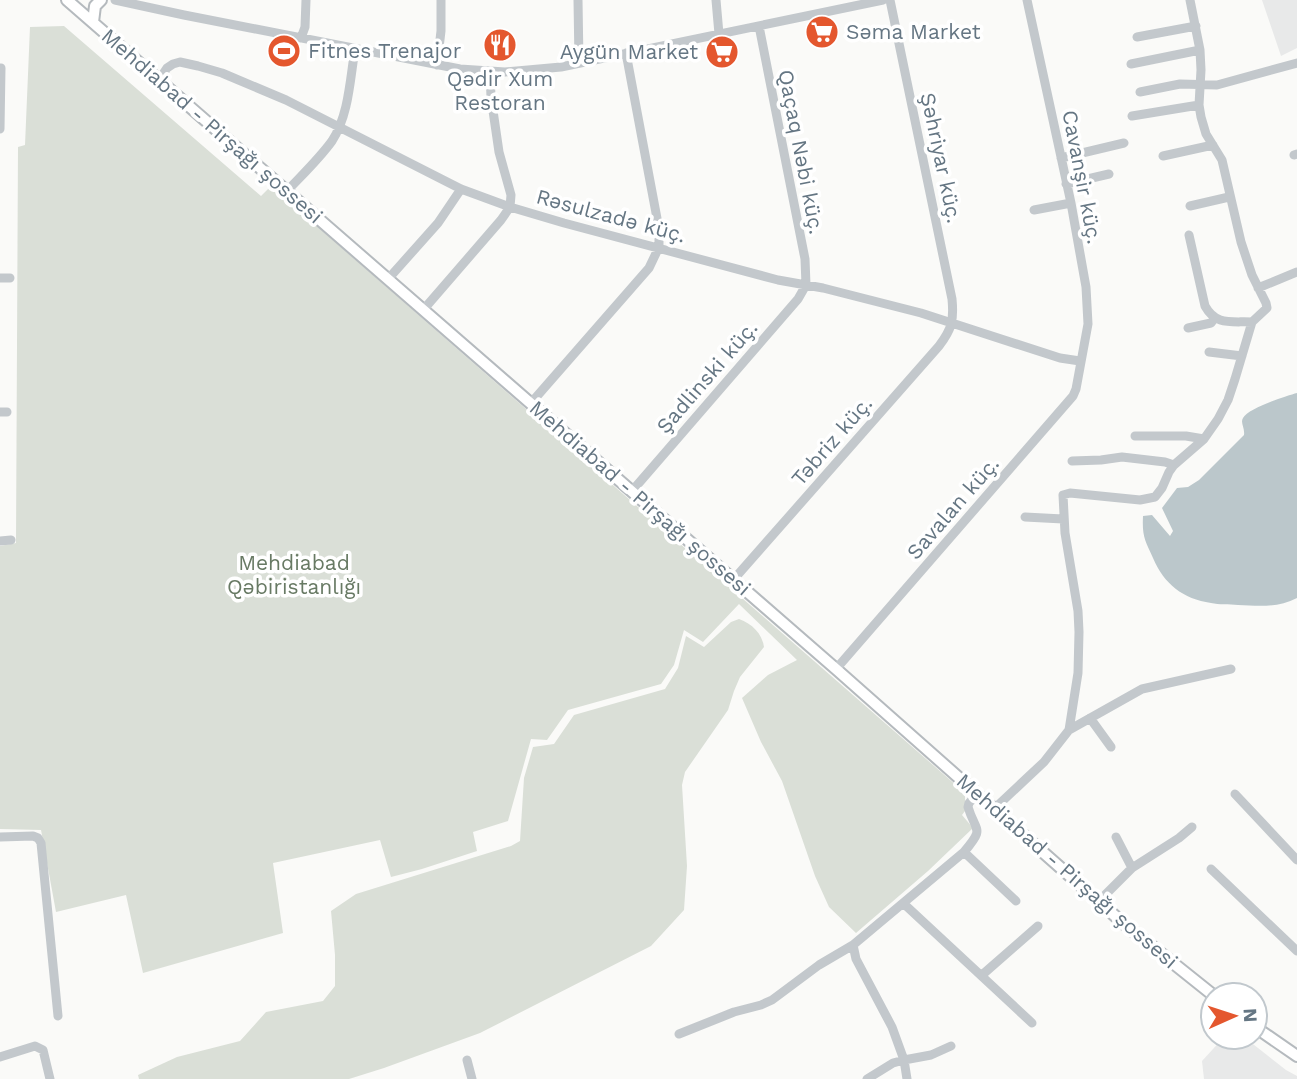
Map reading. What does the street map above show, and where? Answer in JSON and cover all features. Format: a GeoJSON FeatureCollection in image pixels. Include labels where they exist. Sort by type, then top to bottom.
{"type":"FeatureCollection","features":[{"type":"Feature","properties":{"kind":"main road","name":"Mehdiabad - Pirşağı şossesi"},"geometry":{"type":"LineString","coordinates":[[67,0],[77,4],[93,22],[159,80],[734,579],[1099,901],[1199,985]]}},
{"type":"Feature","properties":{"kind":"main road"},"geometry":{"type":"LineString","coordinates":[[93,22],[95,6],[101,0]]}},
{"type":"Feature","properties":{"kind":"main road"},"geometry":{"type":"LineString","coordinates":[[1269,1037],[1297,1056]]}},
{"type":"Feature","properties":{"kind":"street"},"geometry":{"type":"LineString","coordinates":[[115,0],[157,5],[355,50],[490,72],[579,63],[759,26],[841,4],[883,0]]}},
{"type":"Feature","properties":{"kind":"street"},"geometry":{"type":"LineString","coordinates":[[301,38],[307,14],[306,0]]}},
{"type":"Feature","properties":{"kind":"street"},"geometry":{"type":"LineString","coordinates":[[437,65],[441,0]]}},
{"type":"Feature","properties":{"kind":"street"},"geometry":{"type":"LineString","coordinates":[[578,0],[579,63]]}},
{"type":"Feature","properties":{"kind":"street"},"geometry":{"type":"LineString","coordinates":[[716,0],[719,34]]}},
{"type":"Feature","properties":{"kind":"street","name":"Şəhriyar küç."},"geometry":{"type":"LineString","coordinates":[[890,0],[952,299],[952,323]]}},
{"type":"Feature","properties":{"kind":"street","name":"Cavanşir küç."},"geometry":{"type":"LineString","coordinates":[[1027,0],[1086,287],[1087,324],[1080,361]]}},
{"type":"Feature","properties":{"kind":"street"},"geometry":{"type":"LineString","coordinates":[[1069,730],[1077,673],[1079,632],[1063,519],[1063,495],[1066,493],[1149,499],[1155,497],[1174,465],[1204,439],[1228,400],[1252,322],[1266,308],[1241,242],[1222,160],[1206,134],[1199,105],[1200,50],[1191,0]]}},
{"type":"Feature","properties":{"kind":"street","name":"Qaçaq Nəbi küç."},"geometry":{"type":"LineString","coordinates":[[759,26],[805,259],[806,285]]}},
{"type":"Feature","properties":{"kind":"street"},"geometry":{"type":"LineString","coordinates":[[1137,37],[1196,26]]}},
{"type":"Feature","properties":{"kind":"street"},"geometry":{"type":"LineString","coordinates":[[287,191],[332,141],[345,109],[355,50]]}},
{"type":"Feature","properties":{"kind":"street"},"geometry":{"type":"LineString","coordinates":[[1130,64],[1200,50]]}},
{"type":"Feature","properties":{"kind":"street"},"geometry":{"type":"LineString","coordinates":[[531,403],[649,268],[659,247],[659,229],[626,53]]}},
{"type":"Feature","properties":{"kind":"street","name":"Rəsulzadə küç."},"geometry":{"type":"LineString","coordinates":[[159,80],[167,68],[180,62],[222,73],[286,100],[461,189],[510,207],[766,277],[921,313],[1060,358],[1080,361]]}},
{"type":"Feature","properties":{"kind":"street"},"geometry":{"type":"LineString","coordinates":[[1140,92],[1180,84],[1217,85],[1297,63]]}},
{"type":"Feature","properties":{"kind":"street"},"geometry":{"type":"LineString","coordinates":[[0,129],[1,68]]}},
{"type":"Feature","properties":{"kind":"street"},"geometry":{"type":"LineString","coordinates":[[424,309],[510,207],[511,195],[499,152],[490,72]]}},
{"type":"Feature","properties":{"kind":"street"},"geometry":{"type":"LineString","coordinates":[[1132,116],[1199,105]]}},
{"type":"Feature","properties":{"kind":"street"},"geometry":{"type":"LineString","coordinates":[[1061,158],[1124,143]]}},
{"type":"Feature","properties":{"kind":"street"},"geometry":{"type":"LineString","coordinates":[[1163,156],[1213,145]]}},
{"type":"Feature","properties":{"kind":"street"},"geometry":{"type":"LineString","coordinates":[[1066,184],[1109,174]]}},
{"type":"Feature","properties":{"kind":"street"},"geometry":{"type":"LineString","coordinates":[[388,278],[438,223],[461,189]]}},
{"type":"Feature","properties":{"kind":"street"},"geometry":{"type":"LineString","coordinates":[[1190,206],[1229,197]]}},
{"type":"Feature","properties":{"kind":"street"},"geometry":{"type":"LineString","coordinates":[[1034,210],[1070,203]]}},
{"type":"Feature","properties":{"kind":"street"},"geometry":{"type":"LineString","coordinates":[[1189,235],[1205,306],[1214,319]]}},
{"type":"Feature","properties":{"kind":"street"},"geometry":{"type":"LineString","coordinates":[[1258,288],[1297,272]]}},
{"type":"Feature","properties":{"kind":"street","name":"Şadlinski küç."},"geometry":{"type":"LineString","coordinates":[[632,491],[798,299],[806,285]]}},
{"type":"Feature","properties":{"kind":"street"},"geometry":{"type":"LineString","coordinates":[[1214,319],[1252,322]]}},
{"type":"Feature","properties":{"kind":"street"},"geometry":{"type":"LineString","coordinates":[[1188,328],[1211,323],[1214,319]]}},
{"type":"Feature","properties":{"kind":"street","name":"Təbriz küç."},"geometry":{"type":"LineString","coordinates":[[734,579],[939,346],[952,323]]}},
{"type":"Feature","properties":{"kind":"street"},"geometry":{"type":"LineString","coordinates":[[1209,352],[1242,356]]}},
{"type":"Feature","properties":{"kind":"street","name":"Savalan küç."},"geometry":{"type":"LineString","coordinates":[[836,669],[1073,396],[1080,361]]}},
{"type":"Feature","properties":{"kind":"street"},"geometry":{"type":"LineString","coordinates":[[1135,436],[1186,436],[1204,439]]}},
{"type":"Feature","properties":{"kind":"street"},"geometry":{"type":"LineString","coordinates":[[1072,461],[1122,457],[1174,465]]}},
{"type":"Feature","properties":{"kind":"street"},"geometry":{"type":"LineString","coordinates":[[1025,517],[1063,519]]}},
{"type":"Feature","properties":{"kind":"street"},"geometry":{"type":"LineString","coordinates":[[0,541],[11,540]]}},
{"type":"Feature","properties":{"kind":"street"},"geometry":{"type":"LineString","coordinates":[[995,808],[1044,762],[1069,730],[1142,689],[1231,669]]}},
{"type":"Feature","properties":{"kind":"street"},"geometry":{"type":"LineString","coordinates":[[1090,718],[1111,747]]}},
{"type":"Feature","properties":{"kind":"street"},"geometry":{"type":"LineString","coordinates":[[679,1034],[772,1000],[819,964],[853,945],[964,852],[978,834],[978,827],[968,807],[978,793]]}},
{"type":"Feature","properties":{"kind":"street"},"geometry":{"type":"LineString","coordinates":[[1235,794],[1297,860]]}},
{"type":"Feature","properties":{"kind":"street"},"geometry":{"type":"LineString","coordinates":[[1099,901],[1132,868],[1192,827]]}},
{"type":"Feature","properties":{"kind":"street"},"geometry":{"type":"LineString","coordinates":[[0,837],[33,836],[41,843],[58,1016]]}},
{"type":"Feature","properties":{"kind":"street"},"geometry":{"type":"LineString","coordinates":[[1115,838],[1132,868]]}},
{"type":"Feature","properties":{"kind":"street"},"geometry":{"type":"LineString","coordinates":[[964,852],[1016,901]]}},
{"type":"Feature","properties":{"kind":"street"},"geometry":{"type":"LineString","coordinates":[[1211,869],[1297,951]]}},
{"type":"Feature","properties":{"kind":"street"},"geometry":{"type":"LineString","coordinates":[[903,903],[1032,1023]]}},
{"type":"Feature","properties":{"kind":"street"},"geometry":{"type":"LineString","coordinates":[[982,975],[1038,926]]}},
{"type":"Feature","properties":{"kind":"street"},"geometry":{"type":"LineString","coordinates":[[853,945],[856,959],[892,1027],[904,1060],[907,1079]]}},
{"type":"Feature","properties":{"kind":"street"},"geometry":{"type":"LineString","coordinates":[[867,1079],[893,1063],[931,1055],[951,1046]]}},
{"type":"Feature","properties":{"kind":"street"},"geometry":{"type":"LineString","coordinates":[[0,1057],[40,1047],[50,1079]]}},
{"type":"Feature","properties":{"kind":"street"},"geometry":{"type":"LineString","coordinates":[[467,1059],[472,1079]]}},
{"type":"Feature","properties":{"kind":"shaded area"},"geometry":{"type":"Polygon","coordinates":[[[1262,0],[1297,0],[1297,48],[1281,56],[1262,0]]]}},
{"type":"Feature","properties":{"kind":"shaded area"},"geometry":{"type":"Polygon","coordinates":[[[1297,393],[1297,598],[1276,605],[1253,606],[1214,604],[1183,594],[1169,583],[1158,567],[1145,538],[1143,516],[1152,515],[1170,536],[1173,531],[1162,508],[1177,488],[1188,487],[1199,480],[1244,435],[1242,420],[1246,414],[1297,393]]]}},
{"type":"Feature","properties":{"kind":"shaded area"},"geometry":{"type":"Polygon","coordinates":[[[1211,1051],[1262,1051],[1297,1076],[1297,1079],[1204,1079],[1202,1061],[1211,1051]]]}},
{"type":"Feature","properties":{"kind":"green space","name":"Mehdiabad Qəbiristanlığı"},"geometry":{"type":"Polygon","coordinates":[[[64,26],[261,196],[271,186],[965,793],[965,811],[962,815],[973,828],[856,933],[829,907],[815,876],[782,781],[742,698],[768,675],[797,660],[739,604],[703,642],[684,630],[674,665],[661,684],[568,710],[547,740],[531,739],[508,821],[473,832],[477,851],[391,877],[380,840],[273,863],[283,933],[143,973],[126,895],[56,912],[41,830],[0,829],[0,546],[16,543],[18,147],[25,145],[30,27],[64,26]]]}},
{"type":"Feature","properties":{"kind":"green space"},"geometry":{"type":"Polygon","coordinates":[[[739,619],[756,630],[764,647],[740,677],[728,710],[685,772],[682,785],[687,866],[684,910],[651,946],[480,1033],[349,1079],[139,1079],[138,1075],[177,1057],[240,1041],[266,1012],[323,1001],[335,986],[331,911],[356,894],[520,841],[524,778],[533,747],[554,744],[574,715],[665,689],[678,668],[686,636],[704,647],[731,622],[739,619]]]}},
{"type":"Feature","properties":{"kind":"place","name":"Səma Market"},"geometry":{"type":"Point","coordinates":[822,32]}},
{"type":"Feature","properties":{"kind":"place","name":"Qədir Xum Restoran"},"geometry":{"type":"Point","coordinates":[500,45]}},
{"type":"Feature","properties":{"kind":"place","name":"Fitnes Trenajor"},"geometry":{"type":"Point","coordinates":[284,51]}},
{"type":"Feature","properties":{"kind":"place","name":"Aygün Market"},"geometry":{"type":"Point","coordinates":[722,52]}}]}
